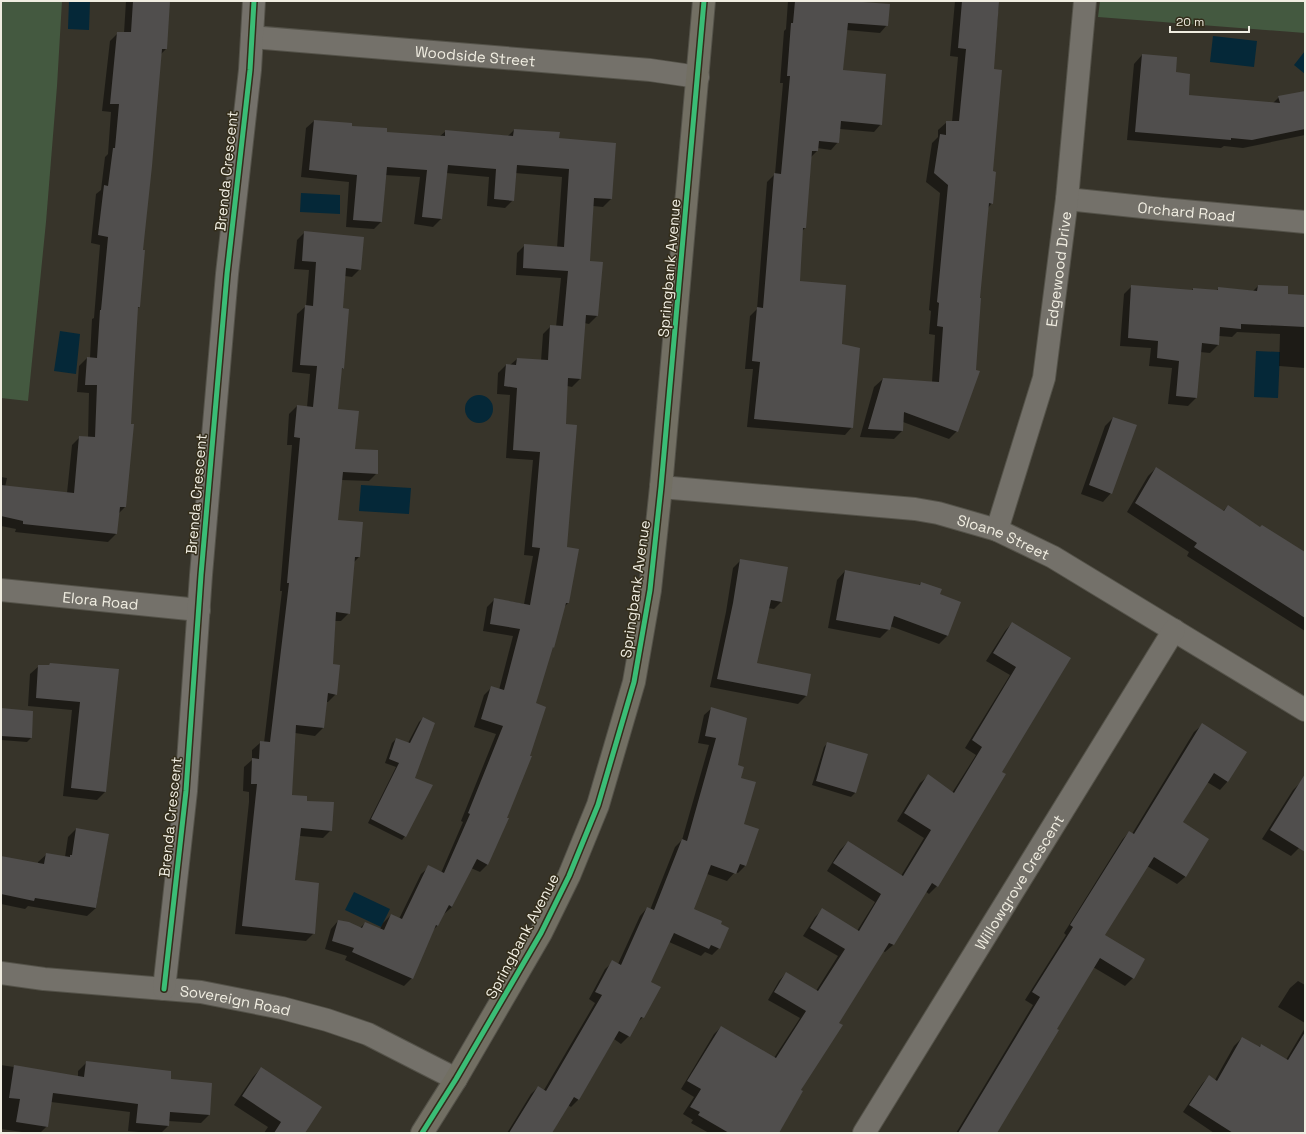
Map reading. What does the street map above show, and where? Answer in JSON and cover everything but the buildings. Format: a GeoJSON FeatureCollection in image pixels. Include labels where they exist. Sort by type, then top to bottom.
{"type":"FeatureCollection","features":[{"type":"Feature","properties":{"kind":"main road","name":"Springbank Avenue"},"geometry":{"type":"LineString","coordinates":[[422,1133],[456,1079],[541,933],[569,876],[598,805],[634,682],[650,590],[661,487],[704,1]]}},
{"type":"Feature","properties":{"kind":"street","name":"Brenda Crescent"},"geometry":{"type":"LineString","coordinates":[[164,989],[186,791],[200,582],[227,280],[252,37],[254,1]]}},
{"type":"Feature","properties":{"kind":"street","name":"Edgewood Drive"},"geometry":{"type":"LineString","coordinates":[[997,530],[1044,378],[1067,199],[1085,1]]}},
{"type":"Feature","properties":{"kind":"street","name":"Woodside Street"},"geometry":{"type":"LineString","coordinates":[[252,37],[642,70],[698,77]]}},
{"type":"Feature","properties":{"kind":"street","name":"Orchard Road"},"geometry":{"type":"LineString","coordinates":[[1067,199],[1305,222]]}},
{"type":"Feature","properties":{"kind":"street","name":"Sloane Street"},"geometry":{"type":"LineString","coordinates":[[661,487],[914,509],[938,513],[997,530],[1053,557],[1305,710]]}},
{"type":"Feature","properties":{"kind":"street","name":"Elora Road"},"geometry":{"type":"LineString","coordinates":[[1,590],[199,610]]}},
{"type":"Feature","properties":{"kind":"street","name":"Willowgrove Crescent"},"geometry":{"type":"LineString","coordinates":[[864,1133],[1174,630]]}},
{"type":"Feature","properties":{"kind":"street","name":"Sovereign Road"},"geometry":{"type":"LineString","coordinates":[[1,973],[44,979],[201,992],[282,1008],[327,1020],[368,1034],[456,1079]]}},
{"type":"Feature","properties":{"kind":"green space"},"geometry":{"type":"Polygon","coordinates":[[[1,1],[62,1],[46,222],[28,401],[1,398],[1,1]]]}},
{"type":"Feature","properties":{"kind":"green space"},"geometry":{"type":"Polygon","coordinates":[[[1100,1],[1305,1],[1305,33],[1098,17],[1100,1]]]}},
{"type":"Feature","properties":{"kind":"water"},"geometry":{"type":"Polygon","coordinates":[[[69,1],[90,1],[89,30],[68,29],[69,1]]]}},
{"type":"Feature","properties":{"kind":"water"},"geometry":{"type":"Polygon","coordinates":[[[1213,36],[1257,41],[1254,67],[1210,62],[1213,36]]]}},
{"type":"Feature","properties":{"kind":"water"},"geometry":{"type":"Polygon","coordinates":[[[1305,51],[1305,74],[1294,65],[1305,51]]]}},
{"type":"Feature","properties":{"kind":"water"},"geometry":{"type":"Polygon","coordinates":[[[301,193],[340,195],[340,214],[300,212],[301,193]]]}},
{"type":"Feature","properties":{"kind":"water"},"geometry":{"type":"Polygon","coordinates":[[[60,331],[80,334],[76,374],[54,371],[60,331]]]}},
{"type":"Feature","properties":{"kind":"water"},"geometry":{"type":"Polygon","coordinates":[[[1256,351],[1280,352],[1278,398],[1254,397],[1256,351]]]}},
{"type":"Feature","properties":{"kind":"water"},"geometry":{"type":"Polygon","coordinates":[[[479,395],[489,399],[493,409],[489,419],[479,423],[469,419],[465,409],[469,399],[479,395]]]}},
{"type":"Feature","properties":{"kind":"water"},"geometry":{"type":"Polygon","coordinates":[[[361,485],[411,488],[409,514],[359,511],[361,485]]]}},
{"type":"Feature","properties":{"kind":"water"},"geometry":{"type":"Polygon","coordinates":[[[354,892],[390,909],[381,927],[345,910],[354,892]]]}},
{"type":"Feature","properties":{"kind":"cycle path"},"geometry":{"type":"LineString","coordinates":[[164,989],[186,791],[201,575],[227,274],[250,70],[254,1]]}},
{"type":"Feature","properties":{"kind":"cycle path"},"geometry":{"type":"LineString","coordinates":[[422,1133],[456,1079],[541,933],[569,876],[598,805],[634,682],[650,590],[661,487],[704,1]]}}]}
